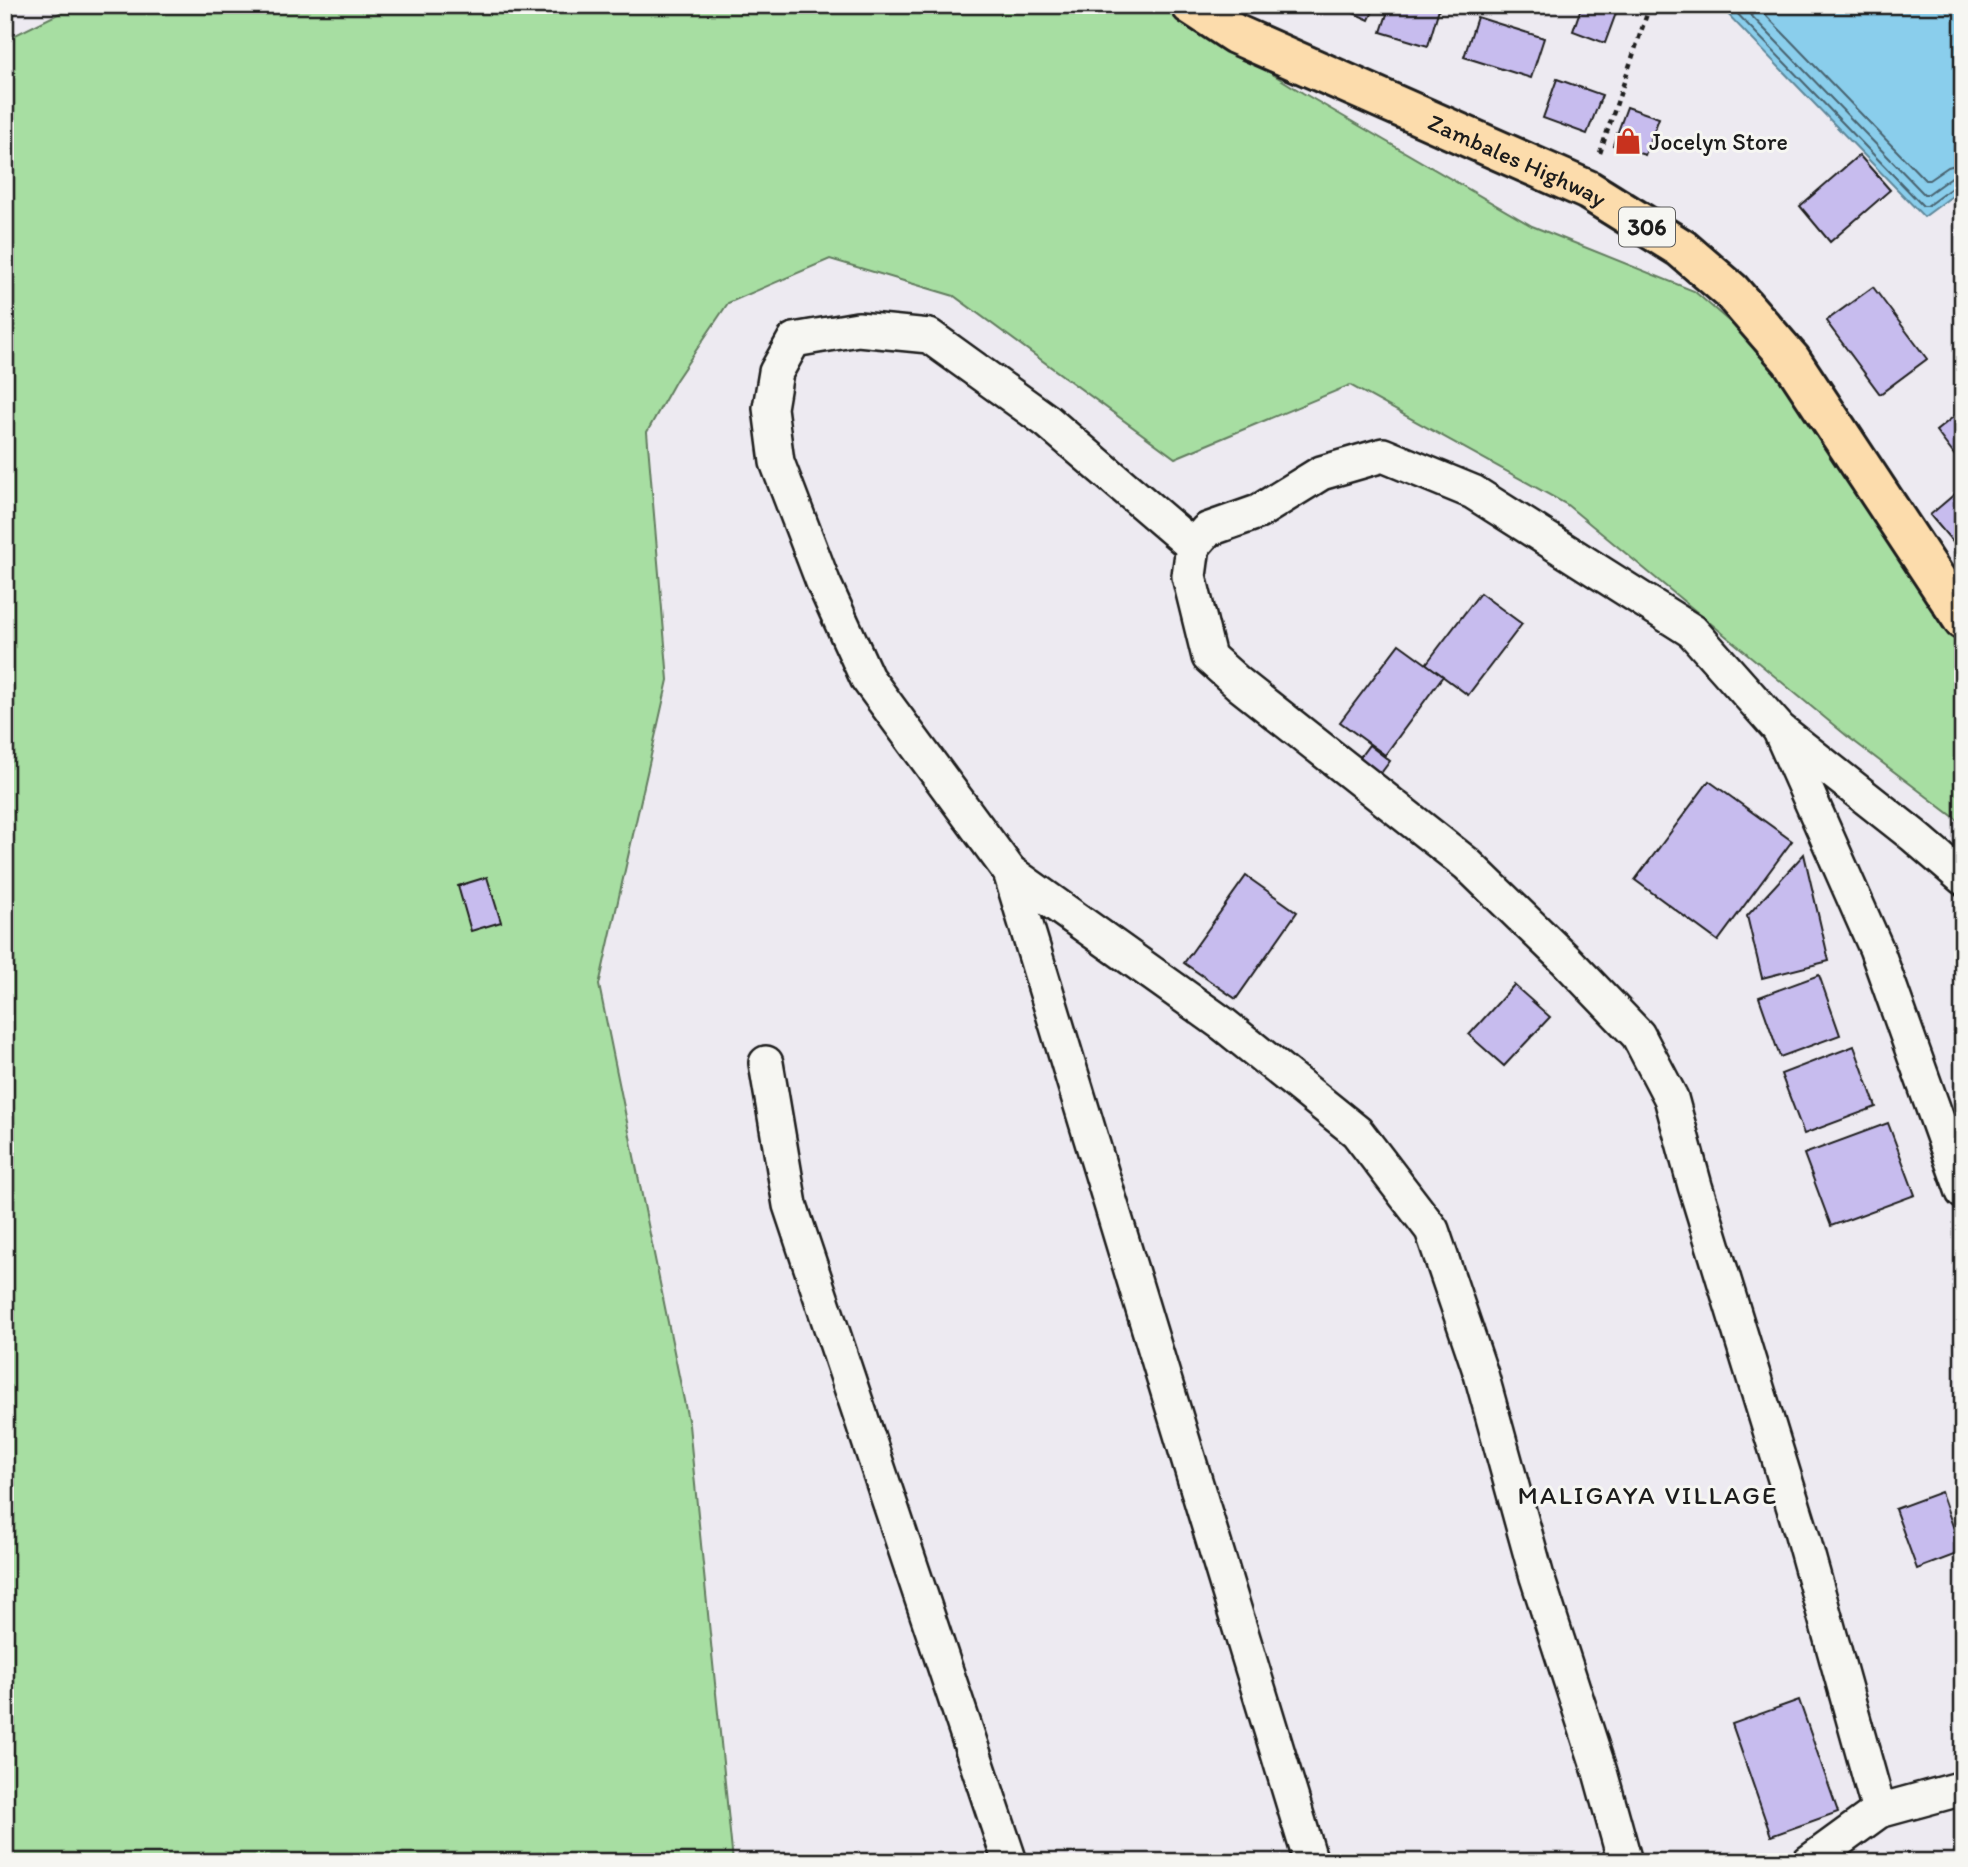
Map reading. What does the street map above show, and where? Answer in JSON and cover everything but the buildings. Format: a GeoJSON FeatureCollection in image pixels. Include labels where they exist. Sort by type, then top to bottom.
{"type":"FeatureCollection","features":[{"type":"Feature","properties":{"kind":"main road","name":"Zambales Highway"},"geometry":{"type":"LineString","coordinates":[[1191,5],[1235,34],[1588,190],[1681,248],[1740,301],[1791,360],[1963,620]]}},
{"type":"Feature","properties":{"kind":"street"},"geometry":{"type":"LineString","coordinates":[[1193,546],[1048,421],[929,336],[858,329],[794,340],[776,372],[770,408],[777,462],[823,582],[867,678],[1010,872],[1223,1024],[1357,1132],[1432,1230],[1481,1374],[1537,1577],[1600,1772],[1625,1862]]}},
{"type":"Feature","properties":{"kind":"street"},"geometry":{"type":"LineString","coordinates":[[1879,1811],[1801,1531],[1695,1186],[1671,1098],[1638,1035],[1566,960],[1467,864],[1209,657],[1189,576],[1193,546],[1208,530],[1258,512],[1321,473],[1383,455],[1474,492],[1692,631],[1780,730],[1963,878]]}},
{"type":"Feature","properties":{"kind":"street"},"geometry":{"type":"LineString","coordinates":[[1780,730],[1876,948],[1962,1188]]}},
{"type":"Feature","properties":{"kind":"street"},"geometry":{"type":"LineString","coordinates":[[1010,872],[1311,1862]]}},
{"type":"Feature","properties":{"kind":"street"},"geometry":{"type":"LineString","coordinates":[[766,1063],[790,1205],[1010,1862]]}},
{"type":"Feature","properties":{"kind":"street"},"geometry":{"type":"LineString","coordinates":[[1809,1862],[1879,1811],[1963,1788]]}},
{"type":"Feature","properties":{"kind":"path"},"geometry":{"type":"LineString","coordinates":[[1588,190],[1650,5]]}},
{"type":"Feature","properties":{"kind":"green space"},"geometry":{"type":"Polygon","coordinates":[[[76,5],[1166,5],[1190,23],[1303,93],[1532,226],[1694,291],[1792,376],[1963,640],[1963,824],[1847,736],[1566,504],[1350,385],[1175,458],[954,296],[830,259],[728,303],[676,380],[647,432],[668,680],[599,985],[689,1425],[733,1862],[5,1862],[5,40],[76,5]]]}},
{"type":"Feature","properties":{"kind":"water"},"geometry":{"type":"Polygon","coordinates":[[[1719,5],[1963,5],[1963,188],[1924,217],[1719,5]]]}},
{"type":"Feature","properties":{"kind":"place","name":"Jocelyn Store"},"geometry":{"type":"Point","coordinates":[1628,141]}},
{"type":"Feature","properties":{"kind":"district","name":"MALIGAYA VILLAGE"},"geometry":{"type":"Point","coordinates":[1648,1495]}}]}
